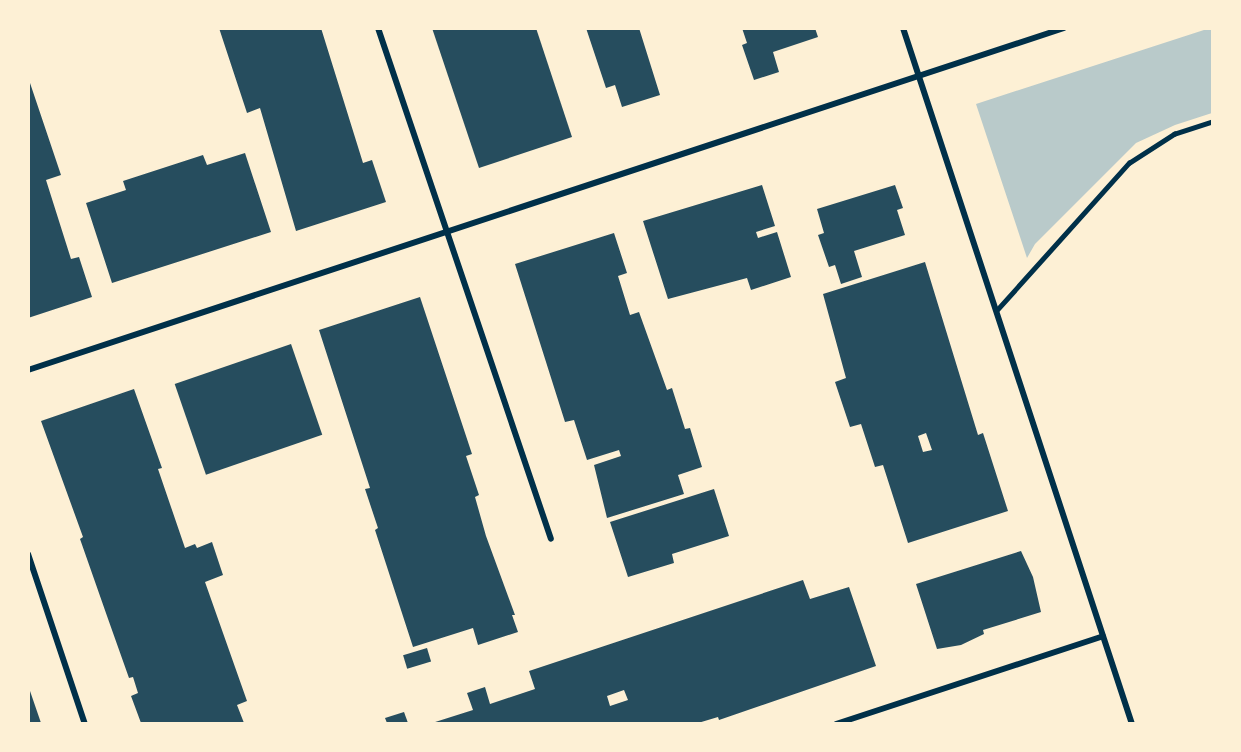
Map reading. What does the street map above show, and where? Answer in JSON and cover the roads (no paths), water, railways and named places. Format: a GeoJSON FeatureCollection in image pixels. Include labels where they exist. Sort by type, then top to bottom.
{"type":"FeatureCollection","features":[{"type":"Feature","properties":{"kind":"street"},"geometry":{"type":"LineString","coordinates":[[378,28],[444,231],[551,539]]}},
{"type":"Feature","properties":{"kind":"street"},"geometry":{"type":"LineString","coordinates":[[903,28],[1132,723]]}},
{"type":"Feature","properties":{"kind":"street"},"geometry":{"type":"LineString","coordinates":[[28,370],[444,231],[919,78],[1064,28]]}},
{"type":"Feature","properties":{"kind":"street"},"geometry":{"type":"LineString","coordinates":[[28,554],[85,723]]}},
{"type":"Feature","properties":{"kind":"street"},"geometry":{"type":"LineString","coordinates":[[836,723],[1103,636]]}},
{"type":"Feature","properties":{"kind":"lane"},"geometry":{"type":"LineString","coordinates":[[996,311],[1130,163],[1174,134],[1212,122]]}}]}
